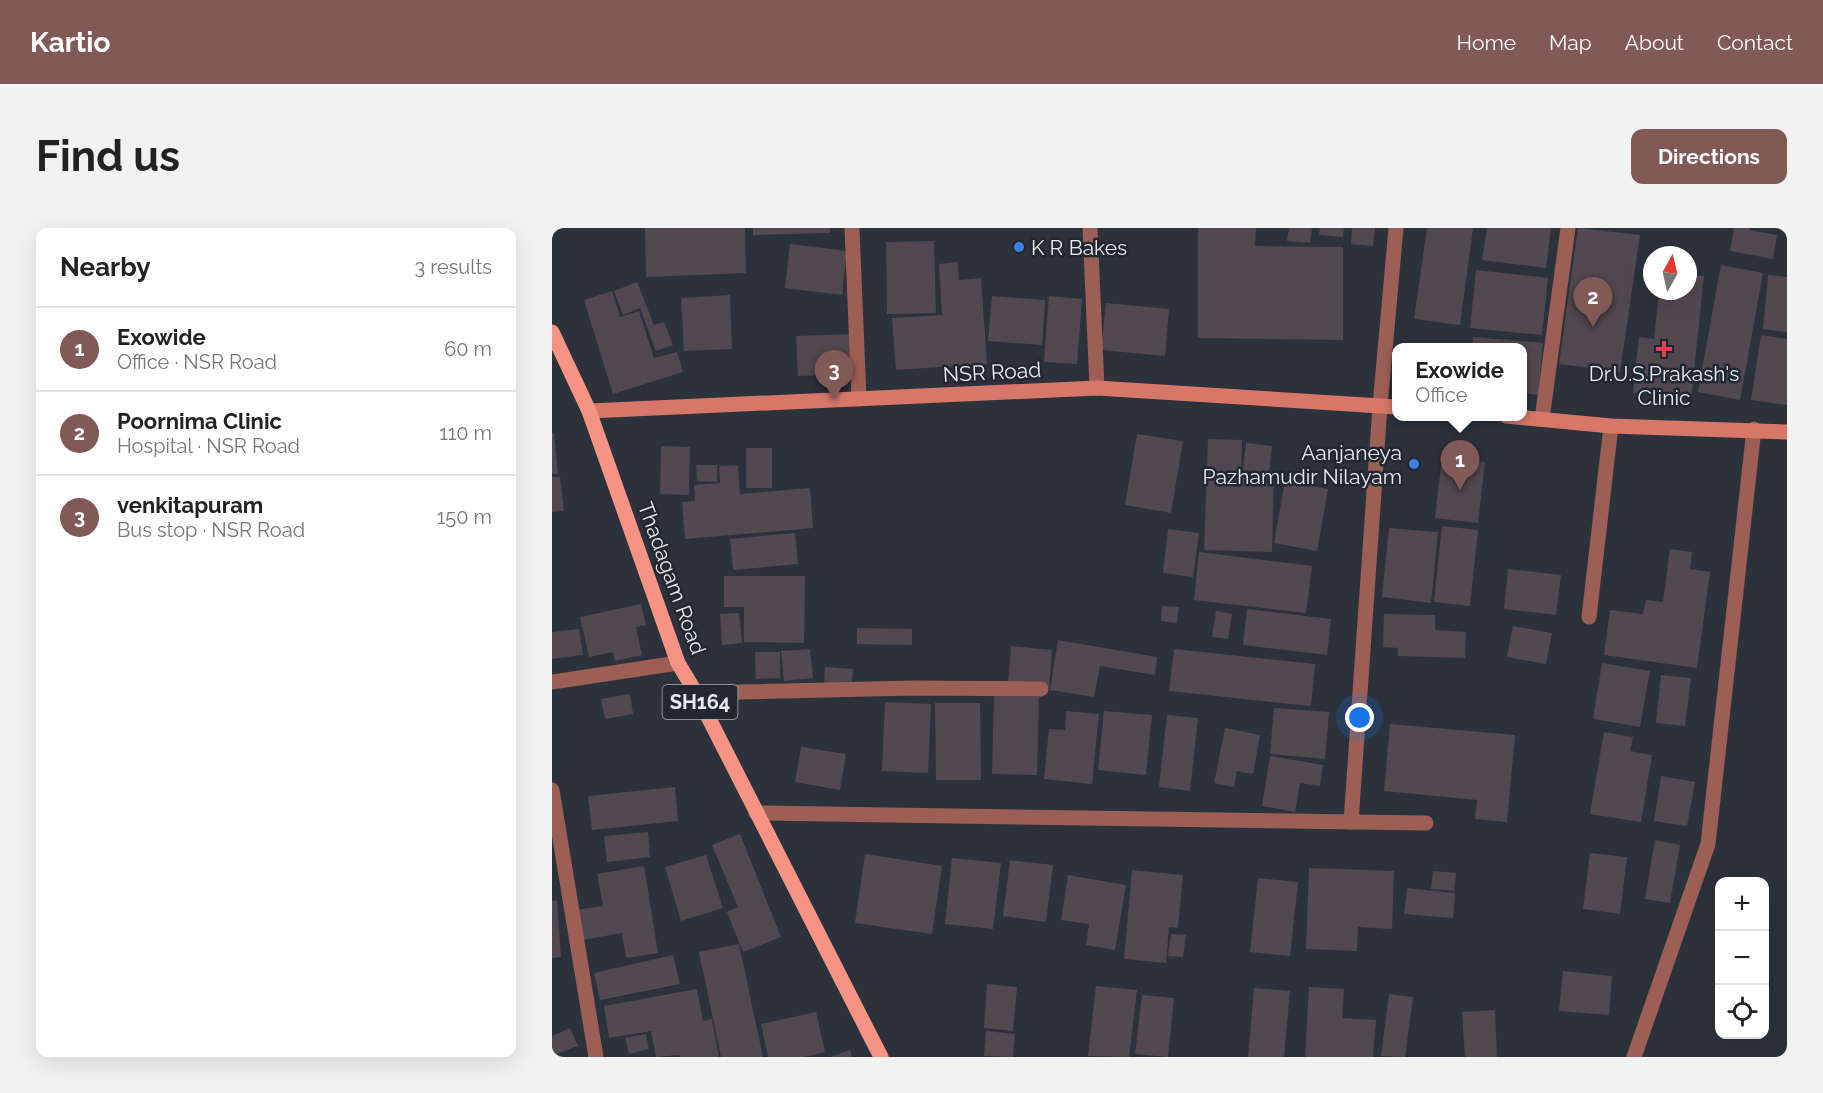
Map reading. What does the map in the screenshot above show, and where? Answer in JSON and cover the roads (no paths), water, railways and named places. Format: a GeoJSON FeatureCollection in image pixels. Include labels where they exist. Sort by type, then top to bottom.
{"type":"FeatureCollection","features":[{"type":"Feature","properties":{"kind":"main road","name":"Thadagam Road"},"geometry":{"type":"LineString","coordinates":[[552,332],[589,411],[678,663],[696,693],[881,1057]]}},
{"type":"Feature","properties":{"kind":"main road","name":"NSR Road"},"geometry":{"type":"LineString","coordinates":[[589,411],[1097,388],[1392,407]]}},
{"type":"Feature","properties":{"kind":"main road"},"geometry":{"type":"LineString","coordinates":[[1527,419],[1611,426],[1754,429],[1787,432]]}},
{"type":"Feature","properties":{"kind":"street"},"geometry":{"type":"LineString","coordinates":[[852,228],[859,399]]}},
{"type":"Feature","properties":{"kind":"street"},"geometry":{"type":"LineString","coordinates":[[1090,228],[1097,388]]}},
{"type":"Feature","properties":{"kind":"street"},"geometry":{"type":"LineString","coordinates":[[1351,822],[1380,406],[1396,228]]}},
{"type":"Feature","properties":{"kind":"street"},"geometry":{"type":"LineString","coordinates":[[1542,420],[1568,228]]}},
{"type":"Feature","properties":{"kind":"street"},"geometry":{"type":"LineString","coordinates":[[1589,617],[1611,426]]}},
{"type":"Feature","properties":{"kind":"street"},"geometry":{"type":"LineString","coordinates":[[1634,1057],[1708,844],[1754,429]]}},
{"type":"Feature","properties":{"kind":"street"},"geometry":{"type":"LineString","coordinates":[[552,682],[678,663]]}},
{"type":"Feature","properties":{"kind":"street"},"geometry":{"type":"LineString","coordinates":[[696,693],[913,688],[1041,689]]}},
{"type":"Feature","properties":{"kind":"street"},"geometry":{"type":"LineString","coordinates":[[552,790],[596,1057]]}},
{"type":"Feature","properties":{"kind":"street"},"geometry":{"type":"LineString","coordinates":[[756,813],[1426,823]]}},
{"type":"Feature","properties":{"kind":"place","name":"K R Bakes"},"geometry":{"type":"Point","coordinates":[1019,247]}},
{"type":"Feature","properties":{"kind":"place","name":"Poornima Clinic"},"geometry":{"type":"Point","coordinates":[1593,327]}},
{"type":"Feature","properties":{"kind":"place","name":"Dr.U.S.Prakash's Clinic"},"geometry":{"type":"Point","coordinates":[1664,349]}},
{"type":"Feature","properties":{"kind":"place","name":"venkitapuram"},"geometry":{"type":"Point","coordinates":[834,400]}},
{"type":"Feature","properties":{"kind":"place","name":"Aanjaneya Pazhamudir Nilayam"},"geometry":{"type":"Point","coordinates":[1414,464]}},
{"type":"Feature","properties":{"kind":"place","name":"Exowide"},"geometry":{"type":"Point","coordinates":[1460,490]}}]}
